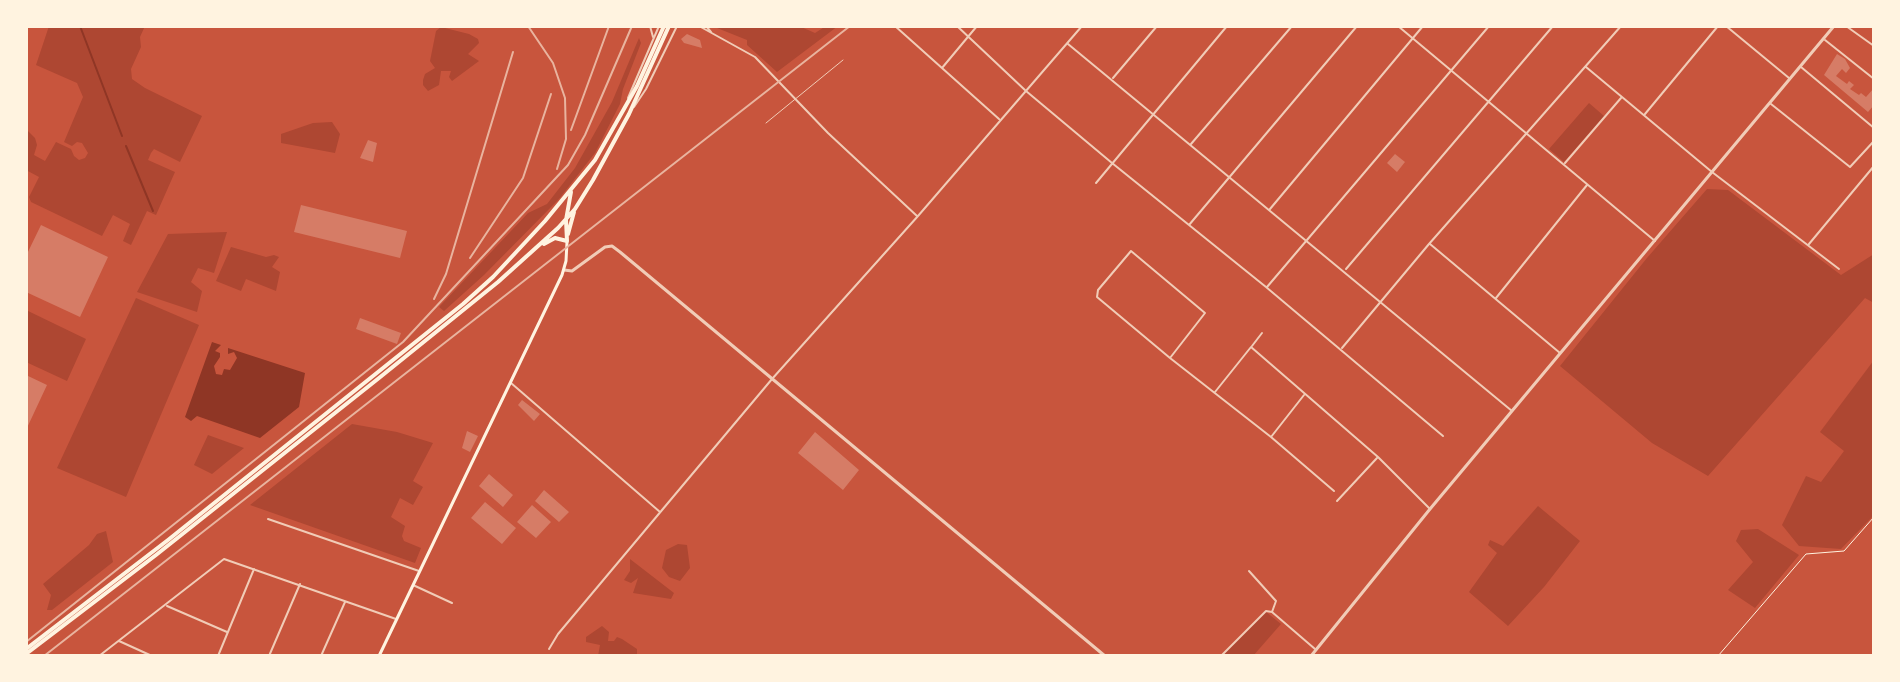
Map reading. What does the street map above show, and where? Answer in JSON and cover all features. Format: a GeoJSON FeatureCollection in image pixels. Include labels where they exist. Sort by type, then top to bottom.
{"type":"FeatureCollection","features":[{"type":"Feature","properties":{"kind":"main road"},"geometry":{"type":"LineString","coordinates":[[26,651],[171,544],[379,378],[566,220],[575,209],[626,113],[664,29]]}},
{"type":"Feature","properties":{"kind":"main road"},"geometry":{"type":"LineString","coordinates":[[26,651],[463,304],[523,246],[572,189],[626,113]]}},
{"type":"Feature","properties":{"kind":"main road"},"geometry":{"type":"LineString","coordinates":[[567,241],[566,220],[572,189]]}},
{"type":"Feature","properties":{"kind":"main road"},"geometry":{"type":"LineString","coordinates":[[379,656],[564,270],[575,209]]}},
{"type":"Feature","properties":{"kind":"main road"},"geometry":{"type":"LineString","coordinates":[[535,249],[555,238],[567,241]]}},
{"type":"Feature","properties":{"kind":"street"},"geometry":{"type":"LineString","coordinates":[[650,26],[654,39]]}},
{"type":"Feature","properties":{"kind":"street"},"geometry":{"type":"LineString","coordinates":[[626,113],[646,89],[677,26]]}},
{"type":"Feature","properties":{"kind":"street"},"geometry":{"type":"LineString","coordinates":[[699,26],[755,57],[828,133],[918,216]]}},
{"type":"Feature","properties":{"kind":"street"},"geometry":{"type":"LineString","coordinates":[[706,26],[712,33]]}},
{"type":"Feature","properties":{"kind":"street"},"geometry":{"type":"LineString","coordinates":[[895,26],[1000,120]]}},
{"type":"Feature","properties":{"kind":"street"},"geometry":{"type":"LineString","coordinates":[[957,26],[1026,91],[1443,436]]}},
{"type":"Feature","properties":{"kind":"street"},"geometry":{"type":"LineString","coordinates":[[942,68],[977,26]]}},
{"type":"Feature","properties":{"kind":"street"},"geometry":{"type":"LineString","coordinates":[[549,649],[772,379],[1082,26]]}},
{"type":"Feature","properties":{"kind":"street"},"geometry":{"type":"LineString","coordinates":[[1112,79],[1157,26]]}},
{"type":"Feature","properties":{"kind":"street"},"geometry":{"type":"LineString","coordinates":[[1096,183],[1227,26]]}},
{"type":"Feature","properties":{"kind":"street"},"geometry":{"type":"LineString","coordinates":[[1190,145],[1292,26]]}},
{"type":"Feature","properties":{"kind":"street"},"geometry":{"type":"LineString","coordinates":[[1189,226],[1357,26]]}},
{"type":"Feature","properties":{"kind":"street"},"geometry":{"type":"LineString","coordinates":[[1398,26],[1655,241]]}},
{"type":"Feature","properties":{"kind":"street"},"geometry":{"type":"LineString","coordinates":[[1269,210],[1423,26]]}},
{"type":"Feature","properties":{"kind":"street"},"geometry":{"type":"LineString","coordinates":[[1266,287],[1489,26]]}},
{"type":"Feature","properties":{"kind":"street"},"geometry":{"type":"LineString","coordinates":[[1345,270],[1553,26]]}},
{"type":"Feature","properties":{"kind":"street"},"geometry":{"type":"LineString","coordinates":[[1341,349],[1380,300],[1621,26]]}},
{"type":"Feature","properties":{"kind":"street"},"geometry":{"type":"LineString","coordinates":[[1644,115],[1718,26]]}},
{"type":"Feature","properties":{"kind":"street"},"geometry":{"type":"LineString","coordinates":[[1726,26],[1790,79]]}},
{"type":"Feature","properties":{"kind":"street"},"geometry":{"type":"LineString","coordinates":[[1311,656],[1834,26]]}},
{"type":"Feature","properties":{"kind":"street"},"geometry":{"type":"LineString","coordinates":[[1846,26],[1874,46]]}},
{"type":"Feature","properties":{"kind":"street"},"geometry":{"type":"LineString","coordinates":[[626,113],[654,39],[664,29]]}},
{"type":"Feature","properties":{"kind":"street"},"geometry":{"type":"LineString","coordinates":[[1824,39],[1874,79]]}},
{"type":"Feature","properties":{"kind":"street"},"geometry":{"type":"LineString","coordinates":[[1067,43],[1512,411]]}},
{"type":"Feature","properties":{"kind":"street"},"geometry":{"type":"LineString","coordinates":[[1585,66],[1712,172],[1839,269]]}},
{"type":"Feature","properties":{"kind":"street"},"geometry":{"type":"LineString","coordinates":[[1800,66],[1874,128]]}},
{"type":"Feature","properties":{"kind":"street"},"geometry":{"type":"LineString","coordinates":[[1564,164],[1622,97]]}},
{"type":"Feature","properties":{"kind":"street"},"geometry":{"type":"LineString","coordinates":[[1770,103],[1850,167],[1874,141]]}},
{"type":"Feature","properties":{"kind":"street"},"geometry":{"type":"LineString","coordinates":[[1808,245],[1874,166]]}},
{"type":"Feature","properties":{"kind":"street"},"geometry":{"type":"LineString","coordinates":[[1495,299],[1588,184]]}},
{"type":"Feature","properties":{"kind":"street"},"geometry":{"type":"LineString","coordinates":[[1429,244],[1561,354]]}},
{"type":"Feature","properties":{"kind":"street"},"geometry":{"type":"LineString","coordinates":[[564,270],[572,271],[599,250],[612,246],[1105,656]]}},
{"type":"Feature","properties":{"kind":"street"},"geometry":{"type":"LineString","coordinates":[[1170,358],[1205,313],[1131,251],[1096,295],[1170,358],[1271,437],[1334,491]]}},
{"type":"Feature","properties":{"kind":"street"},"geometry":{"type":"LineString","coordinates":[[1214,393],[1262,333]]}},
{"type":"Feature","properties":{"kind":"street"},"geometry":{"type":"LineString","coordinates":[[1251,347],[1378,457],[1430,509]]}},
{"type":"Feature","properties":{"kind":"street"},"geometry":{"type":"LineString","coordinates":[[511,383],[661,513]]}},
{"type":"Feature","properties":{"kind":"street"},"geometry":{"type":"LineString","coordinates":[[1271,437],[1305,394]]}},
{"type":"Feature","properties":{"kind":"street"},"geometry":{"type":"LineString","coordinates":[[1337,501],[1378,457]]}},
{"type":"Feature","properties":{"kind":"street"},"geometry":{"type":"LineString","coordinates":[[268,519],[420,571]]}},
{"type":"Feature","properties":{"kind":"street"},"geometry":{"type":"LineString","coordinates":[[99,656],[221,561],[232,560],[397,619]]}},
{"type":"Feature","properties":{"kind":"street"},"geometry":{"type":"LineString","coordinates":[[218,656],[255,568]]}},
{"type":"Feature","properties":{"kind":"street"},"geometry":{"type":"LineString","coordinates":[[1249,571],[1274,597],[1276,603],[1272,612]]}},
{"type":"Feature","properties":{"kind":"street"},"geometry":{"type":"LineString","coordinates":[[269,656],[300,583]]}},
{"type":"Feature","properties":{"kind":"street"},"geometry":{"type":"LineString","coordinates":[[413,585],[452,603]]}},
{"type":"Feature","properties":{"kind":"street"},"geometry":{"type":"LineString","coordinates":[[321,656],[345,601]]}},
{"type":"Feature","properties":{"kind":"street"},"geometry":{"type":"LineString","coordinates":[[165,605],[228,632]]}},
{"type":"Feature","properties":{"kind":"street"},"geometry":{"type":"LineString","coordinates":[[1221,656],[1266,611],[1272,612],[1316,650]]}},
{"type":"Feature","properties":{"kind":"street"},"geometry":{"type":"LineString","coordinates":[[118,641],[152,656]]}},
{"type":"Feature","properties":{"kind":"lane"},"geometry":{"type":"LineString","coordinates":[[766,123],[843,60]]}},
{"type":"Feature","properties":{"kind":"path"},"geometry":{"type":"LineString","coordinates":[[1718,656],[1806,554],[1844,551],[1874,517]]}},
{"type":"Feature","properties":{"kind":"shaded area"},"geometry":{"type":"Polygon","coordinates":[[[49,26],[145,26],[140,37],[141,47],[131,69],[132,79],[202,116],[180,162],[154,149],[151,153],[148,160],[175,172],[156,215],[147,211],[131,245],[123,241],[130,224],[113,215],[102,236],[31,202],[29,197],[39,177],[26,170],[26,129],[35,138],[37,145],[34,155],[45,161],[56,142],[71,149],[79,160],[88,153],[82,143],[72,146],[64,142],[83,97],[77,83],[36,65],[49,26]]]}},
{"type":"Feature","properties":{"kind":"shaded area"},"geometry":{"type":"Polygon","coordinates":[[[712,26],[799,26],[815,33],[826,26],[838,26],[777,72],[747,45],[747,40],[712,26]]]}},
{"type":"Feature","properties":{"kind":"shaded area"},"geometry":{"type":"Polygon","coordinates":[[[441,27],[478,39],[479,43],[468,54],[479,61],[452,81],[449,77],[451,71],[441,71],[439,85],[428,91],[423,80],[425,74],[435,68],[430,61],[436,31],[441,27]]]}},
{"type":"Feature","properties":{"kind":"shaded area"},"geometry":{"type":"Polygon","coordinates":[[[639,38],[641,43],[620,104],[595,153],[559,199],[444,311],[439,307],[528,213],[547,204],[575,168],[612,102],[639,38]]]}},
{"type":"Feature","properties":{"kind":"shaded area"},"geometry":{"type":"Polygon","coordinates":[[[1589,103],[1604,116],[1564,162],[1549,149],[1589,103]]]}},
{"type":"Feature","properties":{"kind":"shaded area"},"geometry":{"type":"Polygon","coordinates":[[[332,122],[340,134],[335,153],[281,143],[281,134],[313,123],[332,122]]]}},
{"type":"Feature","properties":{"kind":"shaded area"},"geometry":{"type":"Polygon","coordinates":[[[1707,189],[1728,190],[1841,275],[1874,254],[1874,303],[1865,298],[1708,476],[1652,443],[1560,366],[1707,189]]]}},
{"type":"Feature","properties":{"kind":"shaded area"},"geometry":{"type":"Polygon","coordinates":[[[227,232],[214,273],[198,268],[191,282],[202,291],[197,312],[137,292],[168,234],[227,232]]]}},
{"type":"Feature","properties":{"kind":"shaded area"},"geometry":{"type":"Polygon","coordinates":[[[231,247],[266,257],[279,257],[272,267],[280,272],[276,291],[246,279],[241,291],[216,281],[231,247]]]}},
{"type":"Feature","properties":{"kind":"shaded area"},"geometry":{"type":"Polygon","coordinates":[[[136,298],[199,325],[126,497],[57,468],[136,298]]]}},
{"type":"Feature","properties":{"kind":"shaded area"},"geometry":{"type":"Polygon","coordinates":[[[26,310],[86,339],[67,381],[26,362],[26,310]]]}},
{"type":"Feature","properties":{"kind":"shaded area"},"geometry":{"type":"Polygon","coordinates":[[[212,342],[221,345],[215,351],[220,353],[214,366],[216,374],[222,375],[224,369],[230,370],[237,358],[234,352],[228,354],[228,348],[305,373],[299,407],[260,438],[197,416],[191,421],[185,417],[212,342]]]}},
{"type":"Feature","properties":{"kind":"shaded area"},"geometry":{"type":"Polygon","coordinates":[[[1874,360],[1874,515],[1841,549],[1799,546],[1782,525],[1806,476],[1821,482],[1844,451],[1820,432],[1874,360]]]}},
{"type":"Feature","properties":{"kind":"shaded area"},"geometry":{"type":"Polygon","coordinates":[[[352,424],[397,432],[433,443],[413,481],[423,487],[413,505],[400,498],[391,517],[405,526],[404,541],[421,548],[415,563],[250,505],[352,424]]]}},
{"type":"Feature","properties":{"kind":"shaded area"},"geometry":{"type":"Polygon","coordinates":[[[208,435],[244,448],[212,474],[194,465],[208,435]]]}},
{"type":"Feature","properties":{"kind":"shaded area"},"geometry":{"type":"Polygon","coordinates":[[[1538,506],[1580,541],[1508,626],[1469,592],[1497,553],[1488,545],[1490,540],[1503,546],[1538,506]]]}},
{"type":"Feature","properties":{"kind":"shaded area"},"geometry":{"type":"Polygon","coordinates":[[[1758,529],[1799,555],[1755,608],[1728,590],[1753,562],[1736,541],[1741,530],[1758,529]]]}},
{"type":"Feature","properties":{"kind":"shaded area"},"geometry":{"type":"Polygon","coordinates":[[[106,531],[113,562],[52,610],[47,610],[51,595],[43,584],[89,545],[97,534],[106,531]]]}},
{"type":"Feature","properties":{"kind":"shaded area"},"geometry":{"type":"Polygon","coordinates":[[[678,544],[687,545],[690,568],[680,581],[669,577],[662,568],[666,550],[678,544]]]}},
{"type":"Feature","properties":{"kind":"shaded area"},"geometry":{"type":"Polygon","coordinates":[[[630,559],[674,593],[671,599],[633,593],[638,578],[631,583],[624,580],[630,571],[630,559]]]}},
{"type":"Feature","properties":{"kind":"shaded area"},"geometry":{"type":"Polygon","coordinates":[[[1265,611],[1281,624],[1253,656],[1222,656],[1265,611]]]}},
{"type":"Feature","properties":{"kind":"shaded area"},"geometry":{"type":"Polygon","coordinates":[[[602,626],[609,632],[608,641],[614,641],[617,637],[622,639],[637,649],[637,655],[598,656],[600,645],[586,642],[586,637],[602,626]]]}},
{"type":"Feature","properties":{"kind":"building"},"geometry":{"type":"Polygon","coordinates":[[[687,34],[700,40],[702,48],[684,43],[681,39],[687,34]]]}},
{"type":"Feature","properties":{"kind":"building"},"geometry":{"type":"Polygon","coordinates":[[[1837,54],[1845,59],[1850,68],[1846,73],[1842,69],[1836,76],[1854,85],[1850,89],[1866,97],[1874,88],[1874,105],[1868,112],[1824,75],[1837,54]]]}},
{"type":"Feature","properties":{"kind":"building"},"geometry":{"type":"Polygon","coordinates":[[[368,140],[377,143],[373,162],[360,158],[368,140]]]}},
{"type":"Feature","properties":{"kind":"building"},"geometry":{"type":"Polygon","coordinates":[[[1395,154],[1405,162],[1397,172],[1387,163],[1395,154]]]}},
{"type":"Feature","properties":{"kind":"building"},"geometry":{"type":"Polygon","coordinates":[[[301,205],[407,231],[400,258],[294,232],[301,205]]]}},
{"type":"Feature","properties":{"kind":"building"},"geometry":{"type":"Polygon","coordinates":[[[41,225],[108,257],[80,317],[26,292],[26,256],[41,225]]]}},
{"type":"Feature","properties":{"kind":"building"},"geometry":{"type":"Polygon","coordinates":[[[360,318],[401,333],[397,344],[356,329],[360,318]]]}},
{"type":"Feature","properties":{"kind":"building"},"geometry":{"type":"Polygon","coordinates":[[[26,375],[47,385],[26,430],[26,375]]]}},
{"type":"Feature","properties":{"kind":"building"},"geometry":{"type":"Polygon","coordinates":[[[522,400],[540,414],[534,421],[518,405],[522,400]]]}},
{"type":"Feature","properties":{"kind":"building"},"geometry":{"type":"Polygon","coordinates":[[[467,431],[478,436],[470,452],[462,448],[467,431]]]}},
{"type":"Feature","properties":{"kind":"building"},"geometry":{"type":"Polygon","coordinates":[[[815,432],[859,470],[843,490],[798,453],[815,432]]]}},
{"type":"Feature","properties":{"kind":"building"},"geometry":{"type":"Polygon","coordinates":[[[489,474],[513,495],[503,507],[479,486],[489,474]]]}},
{"type":"Feature","properties":{"kind":"building"},"geometry":{"type":"Polygon","coordinates":[[[544,490],[569,512],[559,522],[535,501],[544,490]]]}},
{"type":"Feature","properties":{"kind":"building"},"geometry":{"type":"Polygon","coordinates":[[[485,502],[516,528],[502,544],[471,518],[485,502]]]}},
{"type":"Feature","properties":{"kind":"building"},"geometry":{"type":"Polygon","coordinates":[[[532,505],[551,522],[536,538],[517,522],[532,505]]]}},
{"type":"Feature","properties":{"kind":"waterway"},"geometry":{"type":"LineString","coordinates":[[80,26],[122,136]]}},
{"type":"Feature","properties":{"kind":"waterway"},"geometry":{"type":"LineString","coordinates":[[126,146],[153,211]]}},
{"type":"Feature","properties":{"kind":"railway"},"geometry":{"type":"LineString","coordinates":[[528,26],[553,63],[565,98],[566,139],[557,169]]}},
{"type":"Feature","properties":{"kind":"railway"},"geometry":{"type":"LineString","coordinates":[[571,130],[609,26]]}},
{"type":"Feature","properties":{"kind":"railway"},"geometry":{"type":"LineString","coordinates":[[26,642],[403,342],[568,165],[585,135],[632,26]]}},
{"type":"Feature","properties":{"kind":"railway"},"geometry":{"type":"LineString","coordinates":[[44,656],[850,26]]}},
{"type":"Feature","properties":{"kind":"railway"},"geometry":{"type":"LineString","coordinates":[[434,299],[446,274],[513,52]]}},
{"type":"Feature","properties":{"kind":"railway"},"geometry":{"type":"LineString","coordinates":[[470,258],[523,178],[551,94]]}}]}
